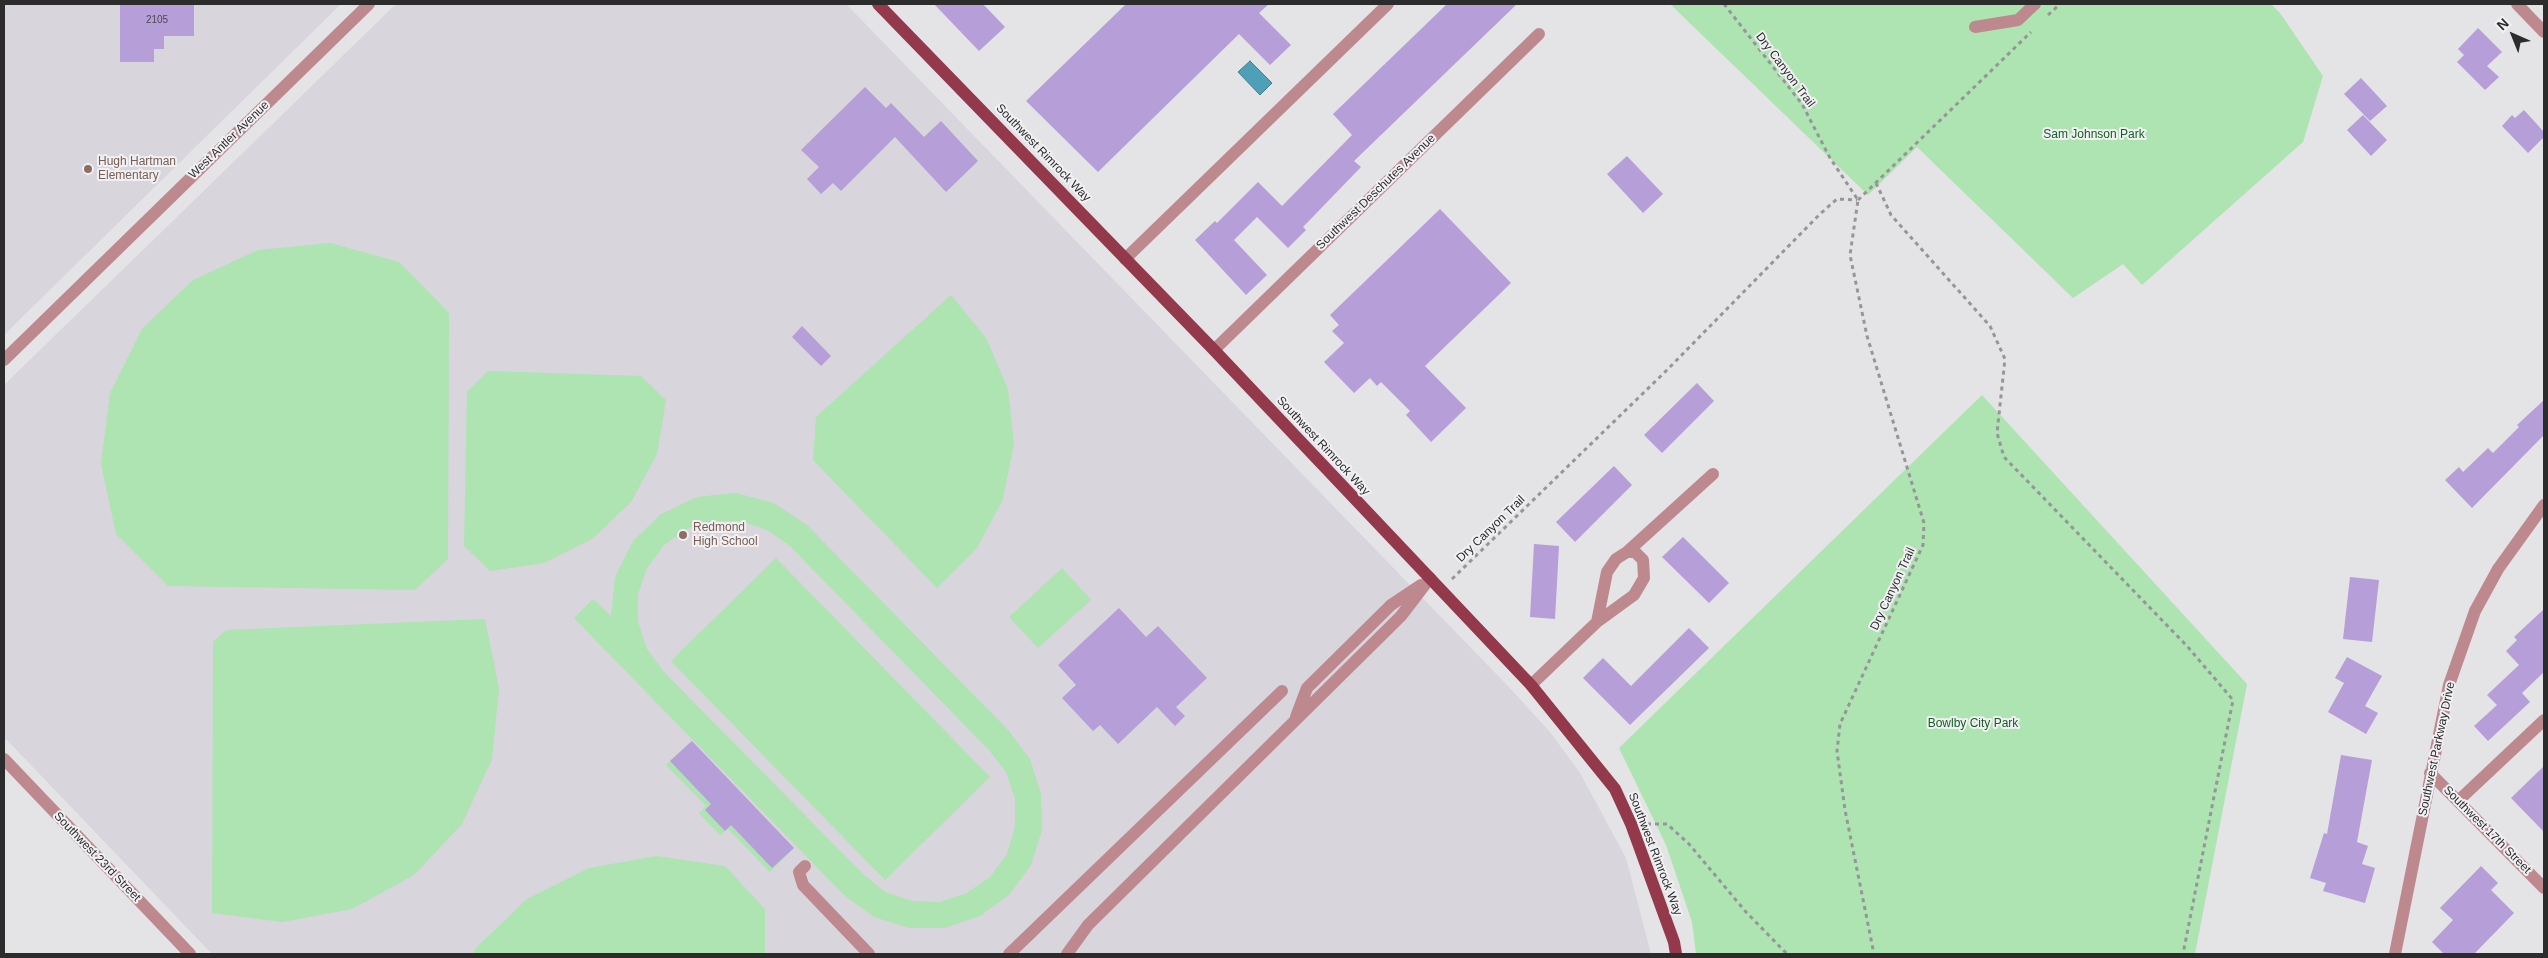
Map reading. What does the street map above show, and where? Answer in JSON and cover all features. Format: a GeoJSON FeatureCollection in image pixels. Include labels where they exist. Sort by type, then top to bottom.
{"type":"FeatureCollection","features":[{"type":"Feature","properties":{"kind":"main road","name":"Southwest Rimrock Way"},"geometry":{"type":"LineString","coordinates":[[878,4],[1214,350],[1531,685],[1615,789],[1631,824],[1674,942],[1676,954]]}},
{"type":"Feature","properties":{"kind":"street","name":"West Antler Avenue"},"geometry":{"type":"LineString","coordinates":[[4,360],[369,4]]}},
{"type":"Feature","properties":{"kind":"street"},"geometry":{"type":"LineString","coordinates":[[1125,258],[1388,4]]}},
{"type":"Feature","properties":{"kind":"street"},"geometry":{"type":"LineString","coordinates":[[1975,27],[2018,20],[2035,4]]}},
{"type":"Feature","properties":{"kind":"street"},"geometry":{"type":"LineString","coordinates":[[2517,4],[2544,32]]}},
{"type":"Feature","properties":{"kind":"street","name":"Southwest Deschutes Avenue"},"geometry":{"type":"LineString","coordinates":[[1214,350],[1538,34]]}},
{"type":"Feature","properties":{"kind":"street"},"geometry":{"type":"LineString","coordinates":[[1597,622],[1607,572],[1616,559],[1627,552],[1713,474]]}},
{"type":"Feature","properties":{"kind":"street","name":"Southwest Parkway Drive"},"geometry":{"type":"LineString","coordinates":[[2395,954],[2449,685],[2476,611],[2498,569],[2544,505]]}},
{"type":"Feature","properties":{"kind":"street"},"geometry":{"type":"LineString","coordinates":[[1531,685],[1597,622],[1634,595],[1644,578],[1643,560],[1634,552],[1627,552]]}},
{"type":"Feature","properties":{"kind":"street"},"geometry":{"type":"LineString","coordinates":[[1068,954],[1088,925],[1402,616],[1430,578]]}},
{"type":"Feature","properties":{"kind":"street"},"geometry":{"type":"LineString","coordinates":[[1009,954],[1282,691]]}},
{"type":"Feature","properties":{"kind":"street"},"geometry":{"type":"LineString","coordinates":[[2458,801],[2544,720]]}},
{"type":"Feature","properties":{"kind":"street","name":"Southwest 23rd Street"},"geometry":{"type":"LineString","coordinates":[[4,759],[190,954]]}},
{"type":"Feature","properties":{"kind":"street","name":"Southwest 17th Street"},"geometry":{"type":"LineString","coordinates":[[2430,773],[2544,888]]}},
{"type":"Feature","properties":{"kind":"street"},"geometry":{"type":"LineString","coordinates":[[805,866],[799,872],[803,885],[869,954]]}},
{"type":"Feature","properties":{"kind":"path","name":"Dry Canyon Trail"},"geometry":{"type":"LineString","coordinates":[[1724,4],[1802,104],[1830,158],[1858,200],[1850,255],[1867,336],[1924,523],[1923,545],[1840,724],[1837,751],[1845,810],[1874,954]]}},
{"type":"Feature","properties":{"kind":"path"},"geometry":{"type":"LineString","coordinates":[[2046,18],[2060,4]]}},
{"type":"Feature","properties":{"kind":"path"},"geometry":{"type":"LineString","coordinates":[[1858,200],[2032,31]]}},
{"type":"Feature","properties":{"kind":"path"},"geometry":{"type":"LineString","coordinates":[[1876,183],[1891,215],[1990,326],[2006,358],[1997,433],[2004,457],[2187,646],[2234,700],[2183,954]]}},
{"type":"Feature","properties":{"kind":"path","name":"Dry Canyon Trail"},"geometry":{"type":"LineString","coordinates":[[1440,590],[1668,370],[1820,214],[1838,199],[1858,200]]}},
{"type":"Feature","properties":{"kind":"path"},"geometry":{"type":"LineString","coordinates":[[1631,824],[1667,824],[1689,844],[1746,912],[1787,954]]}},
{"type":"Feature","properties":{"kind":"shaded area","name":"Hugh Hartman Elementary"},"geometry":{"type":"Polygon","coordinates":[[[4,4],[341,4],[4,335],[4,4]]]}},
{"type":"Feature","properties":{"kind":"shaded area","name":"Redmond High School"},"geometry":{"type":"Polygon","coordinates":[[[396,4],[846,4],[1507,685],[1550,732],[1580,773],[1626,858],[1651,954],[212,954],[4,737],[4,385],[396,4]]]}},
{"type":"Feature","properties":{"kind":"green space","name":"Sam Johnson Park"},"geometry":{"type":"Polygon","coordinates":[[[1670,4],[2271,4],[2280,13],[2323,76],[2303,142],[2142,285],[2123,264],[2073,298],[1917,147],[1868,195],[1670,4]]]}},
{"type":"Feature","properties":{"kind":"green space"},"geometry":{"type":"Polygon","coordinates":[[[330,243],[399,262],[449,313],[448,559],[415,590],[168,586],[116,534],[101,464],[110,393],[142,329],[193,280],[258,250],[330,243]]]}},
{"type":"Feature","properties":{"kind":"green space"},"geometry":{"type":"Polygon","coordinates":[[[951,295],[986,338],[1008,389],[1014,444],[1003,499],[977,548],[937,588],[813,460],[816,417],[951,295]]]}},
{"type":"Feature","properties":{"kind":"green space"},"geometry":{"type":"Polygon","coordinates":[[[488,371],[641,376],[666,400],[657,454],[631,502],[592,539],[544,563],[490,571],[464,546],[467,392],[488,371]]]}},
{"type":"Feature","properties":{"kind":"green space","name":"Bowlby City Park"},"geometry":{"type":"Polygon","coordinates":[[[1982,395],[2247,684],[2195,954],[1696,954],[1692,922],[1666,845],[1619,748],[1982,395]]]}},
{"type":"Feature","properties":{"kind":"green space"},"geometry":{"type":"Polygon","coordinates":[[[736,493],[774,503],[807,525],[1008,730],[1030,759],[1041,794],[1042,830],[1031,865],[1009,895],[980,916],[945,928],[909,928],[874,917],[845,896],[574,618],[593,599],[611,616],[615,577],[633,541],[661,514],[697,497],[736,493]],[[713,521],[687,529],[664,545],[647,568],[638,594],[638,622],[647,649],[663,671],[863,874],[885,892],[912,901],[940,902],[967,893],[990,877],[1007,854],[1015,827],[1015,799],[1006,772],[989,750],[790,546],[767,530],[741,521],[713,521]]]}},
{"type":"Feature","properties":{"kind":"green space"},"geometry":{"type":"Polygon","coordinates":[[[776,558],[990,777],[885,880],[671,661],[776,558]]]}},
{"type":"Feature","properties":{"kind":"green space"},"geometry":{"type":"Polygon","coordinates":[[[1062,568],[1091,600],[1038,648],[1009,617],[1062,568]]]}},
{"type":"Feature","properties":{"kind":"green space"},"geometry":{"type":"Polygon","coordinates":[[[485,619],[499,688],[492,759],[462,824],[414,875],[352,909],[282,922],[212,913],[213,642],[226,630],[485,619]]]}},
{"type":"Feature","properties":{"kind":"green space"},"geometry":{"type":"Polygon","coordinates":[[[690,742],[794,848],[770,872],[728,829],[720,835],[699,813],[706,806],[666,765],[690,742]]]}},
{"type":"Feature","properties":{"kind":"green space"},"geometry":{"type":"Polygon","coordinates":[[[657,856],[725,866],[765,909],[765,954],[473,954],[477,947],[527,899],[589,868],[657,856]]]}},
{"type":"Feature","properties":{"kind":"water"},"geometry":{"type":"Polygon","coordinates":[[[1250,61],[1272,83],[1260,95],[1238,72],[1250,61]]]}},
{"type":"Feature","properties":{"kind":"building"},"geometry":{"type":"Polygon","coordinates":[[[120,4],[194,4],[194,36],[164,36],[164,49],[154,49],[154,62],[120,62],[120,4]]]}},
{"type":"Feature","properties":{"kind":"building"},"geometry":{"type":"Polygon","coordinates":[[[934,4],[983,4],[1005,27],[979,51],[934,4]]]}},
{"type":"Feature","properties":{"kind":"building"},"geometry":{"type":"Polygon","coordinates":[[[1126,4],[1269,4],[1259,13],[1291,45],[1270,65],[1239,34],[1098,172],[1026,101],[1126,4]]]}},
{"type":"Feature","properties":{"kind":"building"},"geometry":{"type":"Polygon","coordinates":[[[1447,4],[1517,4],[1354,161],[1361,167],[1303,227],[1306,230],[1288,248],[1257,217],[1234,240],[1267,275],[1246,295],[1195,240],[1215,221],[1217,223],[1258,182],[1282,206],[1352,135],[1333,114],[1447,4]]]}},
{"type":"Feature","properties":{"kind":"building"},"geometry":{"type":"Polygon","coordinates":[[[2478,28],[2502,52],[2487,66],[2499,77],[2485,90],[2457,62],[2464,55],[2458,49],[2478,28]]]}},
{"type":"Feature","properties":{"kind":"building"},"geometry":{"type":"Polygon","coordinates":[[[2361,78],[2387,106],[2370,121],[2344,94],[2361,78]]]}},
{"type":"Feature","properties":{"kind":"building"},"geometry":{"type":"Polygon","coordinates":[[[865,87],[886,108],[891,103],[924,137],[941,121],[978,161],[946,192],[895,137],[841,191],[833,183],[821,194],[807,179],[819,167],[801,150],[865,87]]]}},
{"type":"Feature","properties":{"kind":"building"},"geometry":{"type":"Polygon","coordinates":[[[2524,110],[2544,132],[2544,137],[2528,153],[2502,126],[2512,115],[2515,118],[2524,110]]]}},
{"type":"Feature","properties":{"kind":"building"},"geometry":{"type":"Polygon","coordinates":[[[2363,115],[2387,140],[2371,156],[2347,130],[2363,115]]]}},
{"type":"Feature","properties":{"kind":"building"},"geometry":{"type":"Polygon","coordinates":[[[1627,156],[1663,194],[1643,213],[1607,174],[1627,156]]]}},
{"type":"Feature","properties":{"kind":"building"},"geometry":{"type":"Polygon","coordinates":[[[1440,209],[1511,283],[1425,366],[1466,408],[1431,442],[1406,415],[1410,411],[1381,382],[1377,386],[1370,378],[1354,393],[1324,362],[1344,343],[1332,331],[1339,325],[1330,315],[1440,209]]]}},
{"type":"Feature","properties":{"kind":"building"},"geometry":{"type":"Polygon","coordinates":[[[802,326],[831,356],[821,366],[792,337],[802,326]]]}},
{"type":"Feature","properties":{"kind":"building"},"geometry":{"type":"Polygon","coordinates":[[[1697,383],[1714,401],[1662,453],[1644,435],[1697,383]]]}},
{"type":"Feature","properties":{"kind":"building"},"geometry":{"type":"Polygon","coordinates":[[[2544,400],[2544,435],[2472,508],[2445,480],[2459,467],[2463,472],[2488,448],[2493,453],[2519,427],[2517,425],[2544,400]]]}},
{"type":"Feature","properties":{"kind":"building"},"geometry":{"type":"Polygon","coordinates":[[[1614,466],[1632,485],[1575,542],[1556,522],[1614,466]]]}},
{"type":"Feature","properties":{"kind":"building"},"geometry":{"type":"Polygon","coordinates":[[[1683,537],[1729,583],[1709,603],[1662,557],[1683,537]]]}},
{"type":"Feature","properties":{"kind":"building"},"geometry":{"type":"Polygon","coordinates":[[[1534,544],[1559,546],[1555,619],[1530,617],[1534,544]]]}},
{"type":"Feature","properties":{"kind":"building"},"geometry":{"type":"Polygon","coordinates":[[[2350,577],[2379,580],[2372,642],[2343,639],[2350,577]]]}},
{"type":"Feature","properties":{"kind":"building"},"geometry":{"type":"Polygon","coordinates":[[[1119,608],[1146,637],[1158,626],[1207,678],[1176,707],[1185,716],[1175,726],[1157,707],[1118,744],[1100,725],[1093,731],[1062,698],[1076,685],[1058,665],[1119,608]]]}},
{"type":"Feature","properties":{"kind":"building"},"geometry":{"type":"Polygon","coordinates":[[[2544,609],[2544,672],[2522,693],[2530,702],[2488,741],[2474,726],[2497,705],[2487,695],[2519,665],[2506,651],[2517,640],[2514,637],[2544,609]]]}},
{"type":"Feature","properties":{"kind":"building"},"geometry":{"type":"Polygon","coordinates":[[[1689,628],[1709,648],[1630,725],[1583,678],[1603,658],[1631,686],[1689,628]]]}},
{"type":"Feature","properties":{"kind":"building"},"geometry":{"type":"Polygon","coordinates":[[[2347,657],[2382,676],[2365,706],[2378,713],[2366,734],[2328,712],[2344,683],[2335,678],[2347,657]]]}},
{"type":"Feature","properties":{"kind":"building"},"geometry":{"type":"Polygon","coordinates":[[[692,741],[794,848],[772,868],[731,825],[725,831],[705,810],[711,804],[670,761],[692,741]]]}},
{"type":"Feature","properties":{"kind":"building"},"geometry":{"type":"Polygon","coordinates":[[[2341,755],[2372,760],[2357,842],[2368,846],[2362,864],[2375,868],[2365,903],[2323,891],[2326,883],[2310,878],[2324,833],[2327,834],[2341,755]]]}},
{"type":"Feature","properties":{"kind":"building"},"geometry":{"type":"Polygon","coordinates":[[[2544,766],[2544,832],[2511,798],[2544,766]]]}},
{"type":"Feature","properties":{"kind":"building"},"geometry":{"type":"Polygon","coordinates":[[[2481,866],[2498,883],[2491,890],[2514,913],[2474,954],[2444,954],[2432,942],[2453,920],[2440,908],[2481,866]]]}},
{"type":"Feature","properties":{"kind":"place","name":"Hugh Hartman Elementary"},"geometry":{"type":"Point","coordinates":[88,169]}},
{"type":"Feature","properties":{"kind":"place","name":"Redmond High School"},"geometry":{"type":"Point","coordinates":[683,535]}}]}
